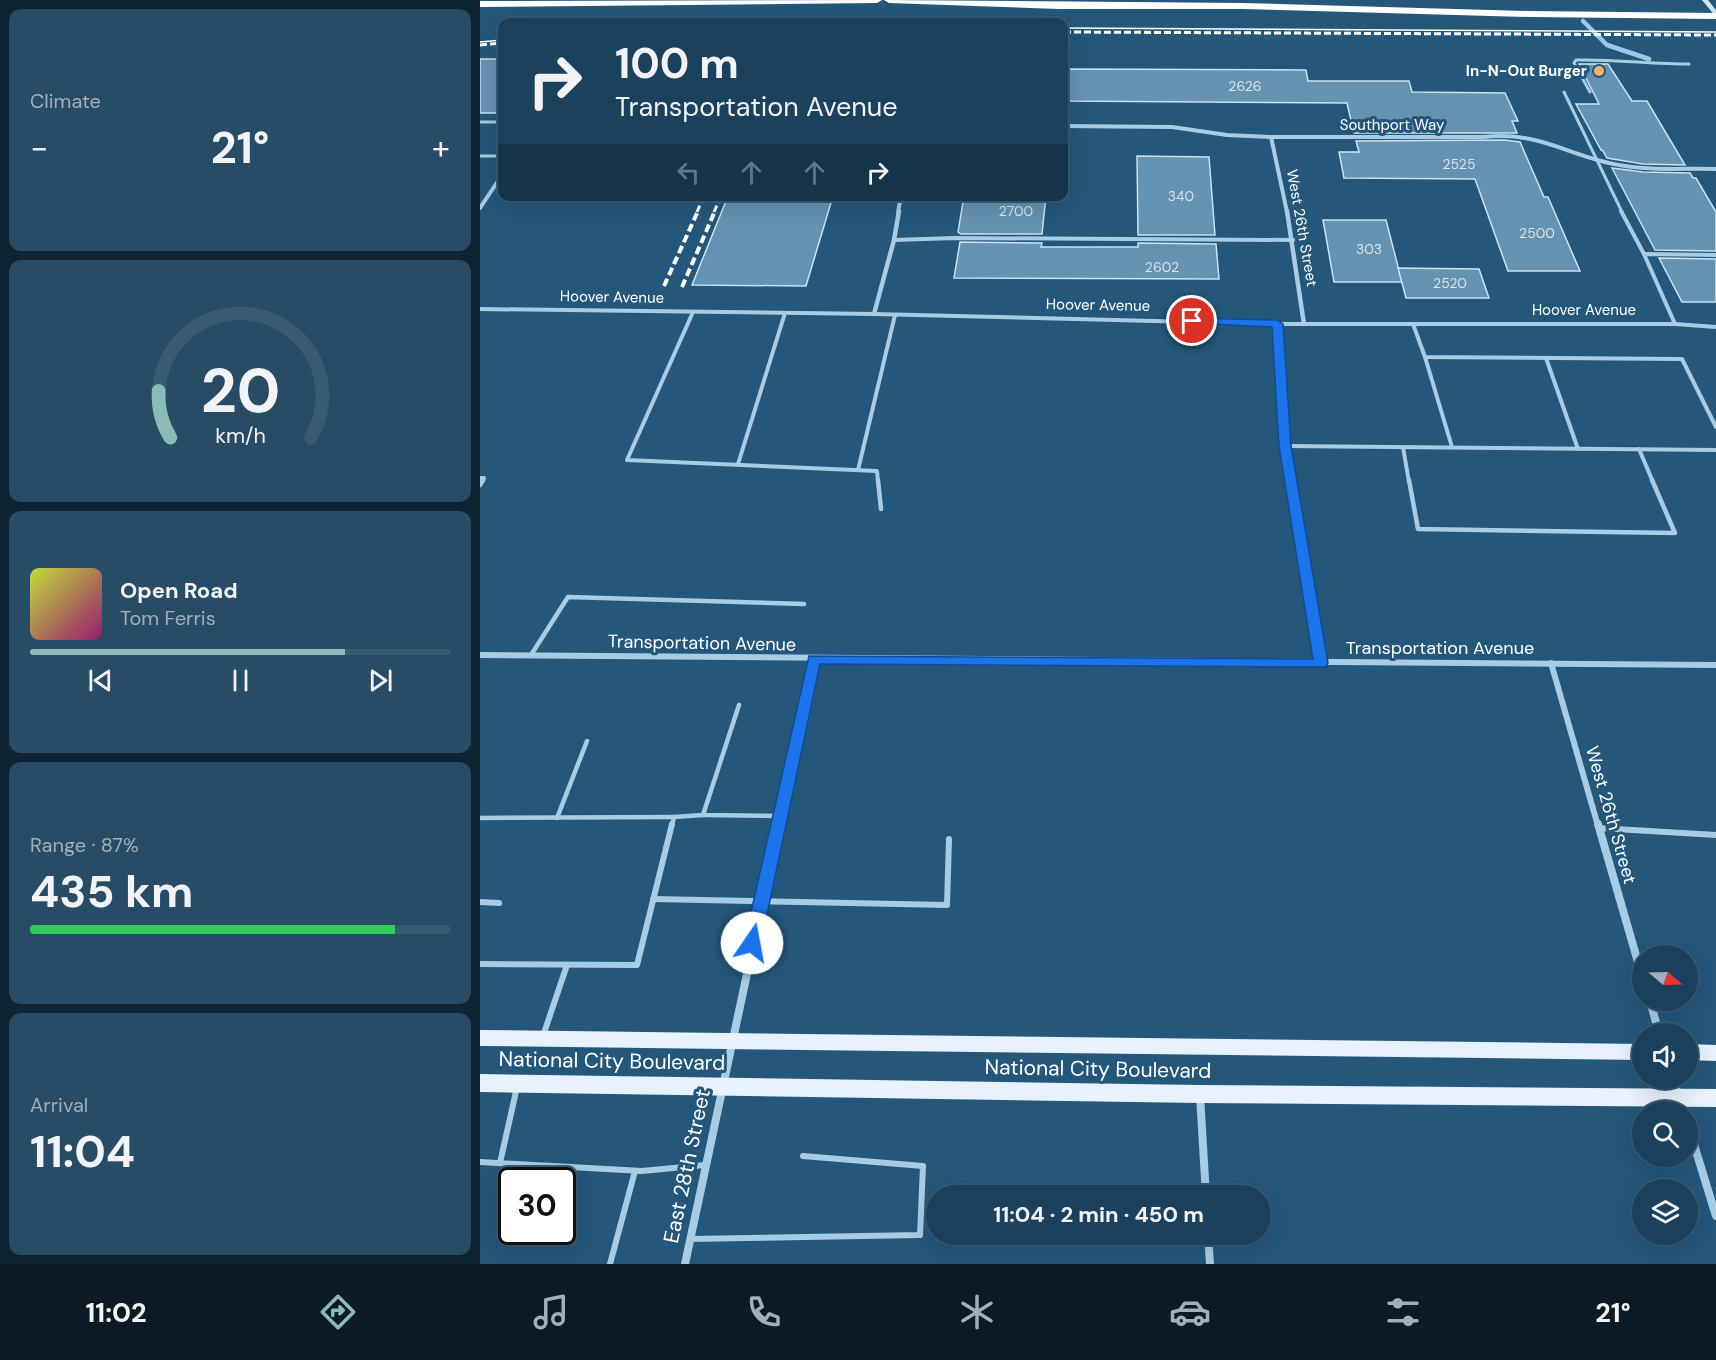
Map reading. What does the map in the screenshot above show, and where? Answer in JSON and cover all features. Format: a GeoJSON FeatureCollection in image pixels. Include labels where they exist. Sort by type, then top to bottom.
{"type":"FeatureCollection","features":[{"type":"Feature","properties":{"kind":"highway"},"geometry":{"type":"LineString","coordinates":[[483,4],[877,0]]}},
{"type":"Feature","properties":{"kind":"highway"},"geometry":{"type":"LineString","coordinates":[[889,0],[1059,6],[1242,6],[1530,14],[1716,15]]}},
{"type":"Feature","properties":{"kind":"main road"},"geometry":{"type":"LineString","coordinates":[[1705,0],[1716,15]]}},
{"type":"Feature","properties":{"kind":"main road","name":"National City Boulevard"},"geometry":{"type":"LineString","coordinates":[[480,1038],[1632,1052]]}},
{"type":"Feature","properties":{"kind":"main road"},"geometry":{"type":"LineString","coordinates":[[1698,1052],[1716,1053]]}},
{"type":"Feature","properties":{"kind":"main road","name":"National City Boulevard"},"geometry":{"type":"LineString","coordinates":[[480,1083],[1200,1094],[1716,1098]]}},
{"type":"Feature","properties":{"kind":"street","name":"Southport Way"},"geometry":{"type":"LineString","coordinates":[[1068,126],[1172,127],[1227,135],[1271,137],[1484,137],[1502,135],[1534,138],[1618,165],[1715,170]]}},
{"type":"Feature","properties":{"kind":"street","name":"West 26th Street"},"geometry":{"type":"LineString","coordinates":[[1271,137],[1293,240],[1304,324]]}},
{"type":"Feature","properties":{"kind":"street"},"geometry":{"type":"LineString","coordinates":[[480,208],[498,181]]}},
{"type":"Feature","properties":{"kind":"street"},"geometry":{"type":"LineString","coordinates":[[874,314],[894,240],[901,201]]}},
{"type":"Feature","properties":{"kind":"street","name":"Hoover Avenue"},"geometry":{"type":"LineString","coordinates":[[480,309],[874,314],[1277,324],[1675,324],[1716,327]]}},
{"type":"Feature","properties":{"kind":"street","name":"Transportation Avenue"},"geometry":{"type":"LineString","coordinates":[[480,655],[1716,665]]}},
{"type":"Feature","properties":{"kind":"street","name":"East 28th Street"},"geometry":{"type":"LineString","coordinates":[[685,1264],[814,659]]}},
{"type":"Feature","properties":{"kind":"street","name":"West 26th Street"},"geometry":{"type":"LineString","coordinates":[[1551,663],[1633,945]]}},
{"type":"Feature","properties":{"kind":"street"},"geometry":{"type":"LineString","coordinates":[[1200,1094],[1205,1185]]}},
{"type":"Feature","properties":{"kind":"street"},"geometry":{"type":"LineString","coordinates":[[1698,1158],[1716,1216]]}},
{"type":"Feature","properties":{"kind":"street"},"geometry":{"type":"LineString","coordinates":[[1209,1245],[1210,1264]]}},
{"type":"Feature","properties":{"kind":"lane"},"geometry":{"type":"LineString","coordinates":[[1590,92],[1574,63],[1576,60],[1602,59],[1645,64],[1689,64]]}},
{"type":"Feature","properties":{"kind":"lane"},"geometry":{"type":"LineString","coordinates":[[1564,92],[1594,158],[1644,254],[1675,324]]}},
{"type":"Feature","properties":{"kind":"lane"},"geometry":{"type":"LineString","coordinates":[[480,122],[498,122]]}},
{"type":"Feature","properties":{"kind":"lane"},"geometry":{"type":"LineString","coordinates":[[480,156],[498,156]]}},
{"type":"Feature","properties":{"kind":"lane"},"geometry":{"type":"LineString","coordinates":[[894,240],[966,238],[1293,240]]}},
{"type":"Feature","properties":{"kind":"lane"},"geometry":{"type":"LineString","coordinates":[[1644,254],[1716,255]]}},
{"type":"Feature","properties":{"kind":"lane"},"geometry":{"type":"LineString","coordinates":[[693,312],[627,460],[877,471],[881,509]]}},
{"type":"Feature","properties":{"kind":"lane"},"geometry":{"type":"LineString","coordinates":[[738,464],[785,313]]}},
{"type":"Feature","properties":{"kind":"lane"},"geometry":{"type":"LineString","coordinates":[[858,470],[895,315]]}},
{"type":"Feature","properties":{"kind":"lane"},"geometry":{"type":"LineString","coordinates":[[1277,324],[1285,446],[1321,663]]}},
{"type":"Feature","properties":{"kind":"lane"},"geometry":{"type":"LineString","coordinates":[[1413,324],[1452,447]]}},
{"type":"Feature","properties":{"kind":"lane"},"geometry":{"type":"LineString","coordinates":[[1425,357],[1682,359],[1716,426]]}},
{"type":"Feature","properties":{"kind":"lane"},"geometry":{"type":"LineString","coordinates":[[1546,358],[1578,449]]}},
{"type":"Feature","properties":{"kind":"lane"},"geometry":{"type":"LineString","coordinates":[[1285,446],[1716,450]]}},
{"type":"Feature","properties":{"kind":"lane"},"geometry":{"type":"LineString","coordinates":[[1402,447],[1418,529],[1675,533],[1639,449]]}},
{"type":"Feature","properties":{"kind":"lane"},"geometry":{"type":"LineString","coordinates":[[480,478],[484,478],[480,485]]}},
{"type":"Feature","properties":{"kind":"lane"},"geometry":{"type":"LineString","coordinates":[[531,655],[568,597],[804,604]]}},
{"type":"Feature","properties":{"kind":"lane"},"geometry":{"type":"LineString","coordinates":[[704,815],[739,705]]}},
{"type":"Feature","properties":{"kind":"lane"},"geometry":{"type":"LineString","coordinates":[[557,818],[587,741]]}},
{"type":"Feature","properties":{"kind":"lane"},"geometry":{"type":"LineString","coordinates":[[480,818],[780,816]]}},
{"type":"Feature","properties":{"kind":"lane"},"geometry":{"type":"LineString","coordinates":[[480,964],[637,966],[674,817]]}},
{"type":"Feature","properties":{"kind":"lane"},"geometry":{"type":"LineString","coordinates":[[1599,828],[1716,835]]}},
{"type":"Feature","properties":{"kind":"lane"},"geometry":{"type":"LineString","coordinates":[[653,899],[947,905],[949,839]]}},
{"type":"Feature","properties":{"kind":"lane"},"geometry":{"type":"LineString","coordinates":[[480,902],[499,903]]}},
{"type":"Feature","properties":{"kind":"lane"},"geometry":{"type":"LineString","coordinates":[[543,1038],[567,965]]}},
{"type":"Feature","properties":{"kind":"lane"},"geometry":{"type":"LineString","coordinates":[[500,1163],[517,1083]]}},
{"type":"Feature","properties":{"kind":"lane"},"geometry":{"type":"LineString","coordinates":[[690,1239],[920,1235],[923,1166],[803,1156]]}},
{"type":"Feature","properties":{"kind":"lane"},"geometry":{"type":"LineString","coordinates":[[480,1162],[636,1171],[705,1166]]}},
{"type":"Feature","properties":{"kind":"lane"},"geometry":{"type":"LineString","coordinates":[[610,1264],[636,1171]]}},
{"type":"Feature","properties":{"kind":"building"},"geometry":{"type":"Polygon","coordinates":[[[480,59],[498,59],[498,113],[480,113],[480,59]]]}},
{"type":"Feature","properties":{"kind":"building"},"geometry":{"type":"Polygon","coordinates":[[[1579,64],[1608,64],[1632,101],[1647,101],[1685,165],[1643,164],[1607,158],[1576,104],[1599,104],[1579,64]]]}},
{"type":"Feature","properties":{"kind":"building"},"geometry":{"type":"Polygon","coordinates":[[[1068,69],[1306,70],[1308,81],[1409,81],[1412,92],[1505,93],[1518,121],[1512,121],[1517,133],[1354,133],[1347,103],[1068,101],[1068,69]]]}},
{"type":"Feature","properties":{"kind":"building"},"geometry":{"type":"Polygon","coordinates":[[[1504,140],[1520,142],[1544,197],[1548,197],[1580,271],[1508,271],[1475,179],[1344,178],[1339,152],[1359,152],[1356,141],[1504,140]]]}},
{"type":"Feature","properties":{"kind":"building"},"geometry":{"type":"Polygon","coordinates":[[[1137,156],[1209,157],[1215,235],[1138,235],[1137,156]]]}},
{"type":"Feature","properties":{"kind":"building"},"geometry":{"type":"Polygon","coordinates":[[[1612,168],[1643,172],[1690,173],[1693,178],[1696,178],[1716,212],[1716,251],[1655,250],[1612,168]]]}},
{"type":"Feature","properties":{"kind":"building"},"geometry":{"type":"Polygon","coordinates":[[[726,201],[832,201],[806,286],[692,285],[726,201]]]}},
{"type":"Feature","properties":{"kind":"building"},"geometry":{"type":"Polygon","coordinates":[[[963,201],[1045,201],[1042,234],[961,234],[958,232],[963,201]]]}},
{"type":"Feature","properties":{"kind":"building"},"geometry":{"type":"Polygon","coordinates":[[[1323,220],[1386,220],[1402,282],[1334,282],[1323,220]]]}},
{"type":"Feature","properties":{"kind":"building"},"geometry":{"type":"Polygon","coordinates":[[[960,242],[1042,243],[1041,247],[1138,247],[1138,243],[1216,244],[1219,279],[954,278],[960,242]]]}},
{"type":"Feature","properties":{"kind":"building"},"geometry":{"type":"Polygon","coordinates":[[[1659,258],[1716,259],[1716,302],[1682,302],[1659,258]]]}},
{"type":"Feature","properties":{"kind":"building"},"geometry":{"type":"Polygon","coordinates":[[[1398,268],[1479,269],[1489,298],[1406,298],[1398,268]]]}},
{"type":"Feature","properties":{"kind":"waterway"},"geometry":{"type":"LineString","coordinates":[[1583,21],[1607,45],[1649,59]]}},
{"type":"Feature","properties":{"kind":"tram line"},"geometry":{"type":"LineString","coordinates":[[1068,28],[1716,32]]}},
{"type":"Feature","properties":{"kind":"tram line"},"geometry":{"type":"LineString","coordinates":[[480,42],[498,40]]}},
{"type":"Feature","properties":{"kind":"railway"},"geometry":{"type":"LineString","coordinates":[[1068,32],[1716,35]]}},
{"type":"Feature","properties":{"kind":"railway"},"geometry":{"type":"LineString","coordinates":[[480,45],[498,43]]}},
{"type":"Feature","properties":{"kind":"railway"},"geometry":{"type":"LineString","coordinates":[[697,212],[702,201]]}},
{"type":"Feature","properties":{"kind":"railway"},"geometry":{"type":"LineString","coordinates":[[714,212],[719,201]]}},
{"type":"Feature","properties":{"kind":"railway"},"geometry":{"type":"LineString","coordinates":[[664,286],[698,211]]}},
{"type":"Feature","properties":{"kind":"railway"},"geometry":{"type":"LineString","coordinates":[[682,287],[715,211]]}},
{"type":"Feature","properties":{"kind":"place","name":"In-N-Out Burger"},"geometry":{"type":"Point","coordinates":[1599,71]}},
{"type":"Feature","properties":{"kind":"route"},"geometry":{"type":"LineString","coordinates":[[752,943],[814,659],[1321,663],[1285,446],[1277,324],[1192,321]]}}]}
